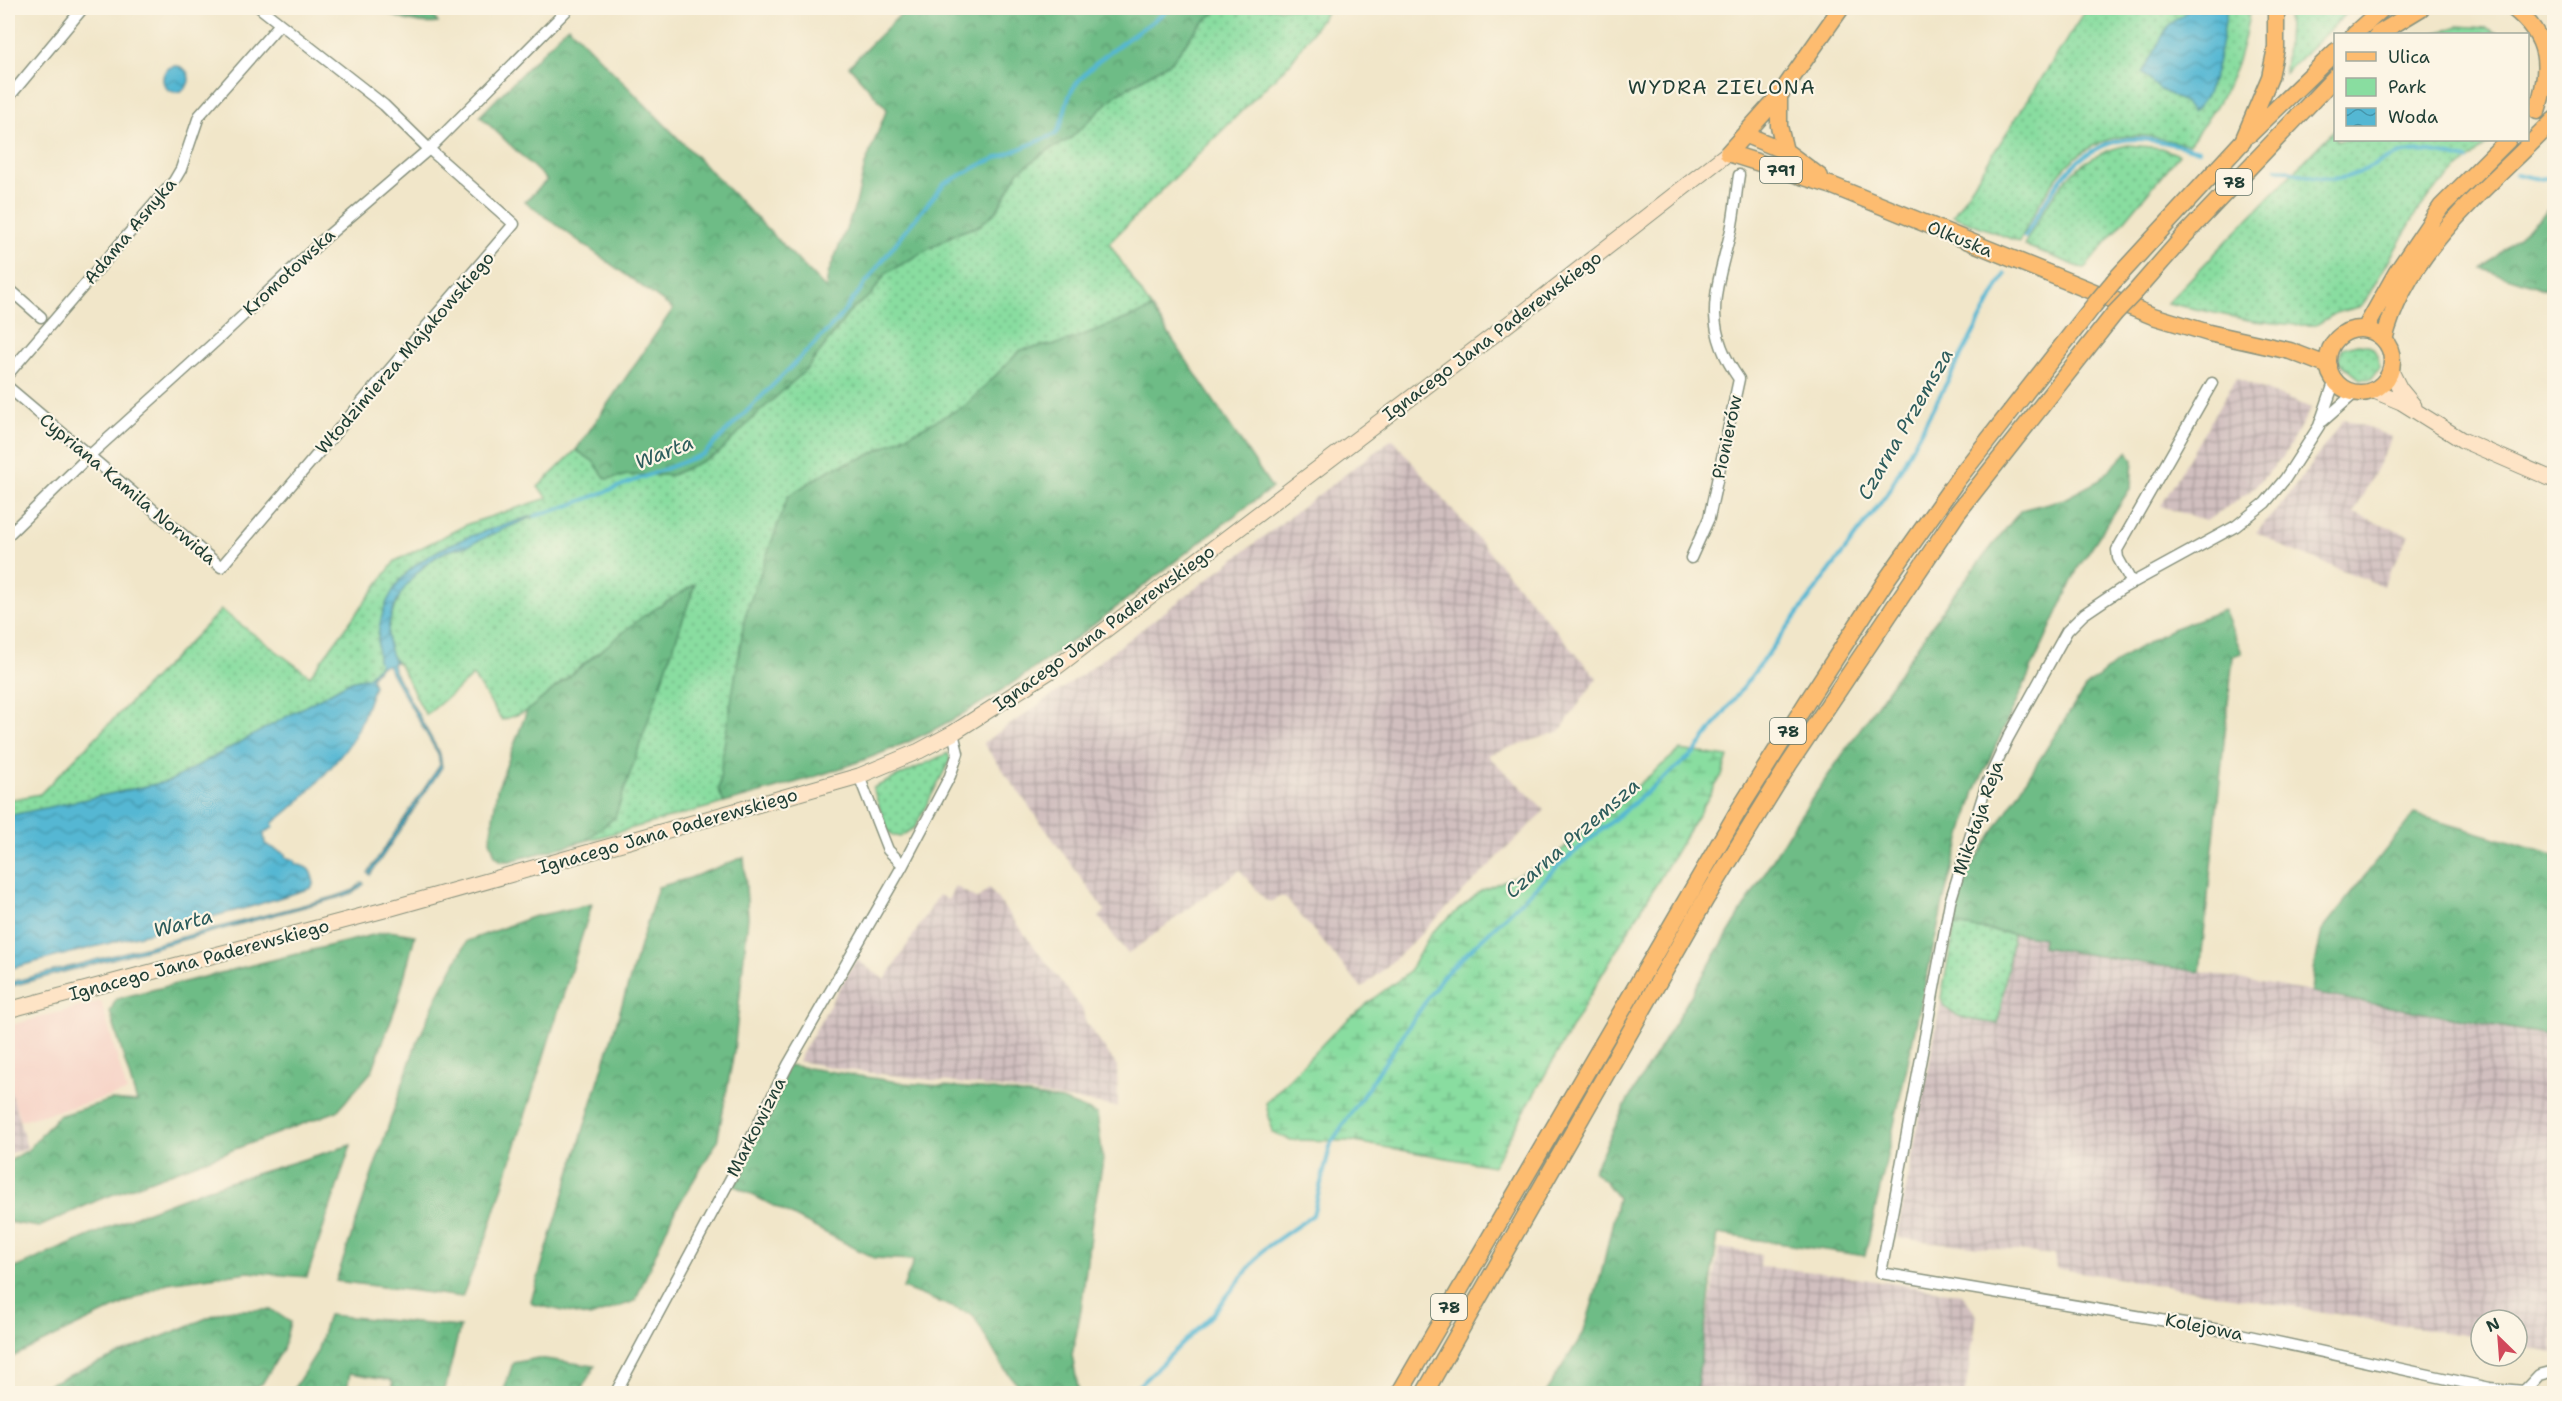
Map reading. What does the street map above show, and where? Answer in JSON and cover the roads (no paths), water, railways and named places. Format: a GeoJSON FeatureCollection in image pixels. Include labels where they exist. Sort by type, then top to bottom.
{"type":"FeatureCollection","features":[{"type":"Feature","properties":{"kind":"main road","name":"Ignacego Jana Paderewskiego"},"geometry":{"type":"LineString","coordinates":[[8,1010],[399,906],[779,801],[893,763],[953,733],[1024,689],[1118,621],[1524,312],[1728,153],[1779,96],[1841,8]]}},
{"type":"Feature","properties":{"kind":"main road"},"geometry":{"type":"LineString","coordinates":[[2243,141],[2270,77],[2276,48],[2276,8]]}},
{"type":"Feature","properties":{"kind":"main road"},"geometry":{"type":"LineString","coordinates":[[2355,33],[2383,8]]}},
{"type":"Feature","properties":{"kind":"main road"},"geometry":{"type":"LineString","coordinates":[[2380,33],[2407,8]]}},
{"type":"Feature","properties":{"kind":"main road"},"geometry":{"type":"LineString","coordinates":[[2381,33],[2421,8]]}},
{"type":"Feature","properties":{"kind":"main road"},"geometry":{"type":"LineString","coordinates":[[2513,8],[2536,30],[2546,55],[2546,78],[2532,116]]}},
{"type":"Feature","properties":{"kind":"main road","name":"78"},"geometry":{"type":"LineString","coordinates":[[1399,1394],[1737,813],[1887,579],[2091,298],[2114,281],[2243,141],[2334,53]]}},
{"type":"Feature","properties":{"kind":"main road","name":"78"},"geometry":{"type":"LineString","coordinates":[[1424,1394],[1705,900],[1808,735],[1958,512],[2114,314],[2184,235],[2334,78]]}},
{"type":"Feature","properties":{"kind":"main road"},"geometry":{"type":"LineString","coordinates":[[2532,116],[2554,87]]}},
{"type":"Feature","properties":{"kind":"main road"},"geometry":{"type":"LineString","coordinates":[[1779,96],[1779,126],[1785,151]]}},
{"type":"Feature","properties":{"kind":"main road"},"geometry":{"type":"LineString","coordinates":[[2384,340],[2394,309],[2410,277],[2434,244],[2500,173],[2554,120]]}},
{"type":"Feature","properties":{"kind":"main road","name":"Olkuska"},"geometry":{"type":"LineString","coordinates":[[1746,135],[1785,151],[1833,186]]}},
{"type":"Feature","properties":{"kind":"main road"},"geometry":{"type":"LineString","coordinates":[[2365,329],[2397,272],[2435,215],[2469,177],[2507,141]]}},
{"type":"Feature","properties":{"kind":"main road","name":"Olkuska"},"geometry":{"type":"LineString","coordinates":[[1728,153],[1833,186],[2091,298],[2134,308],[2209,333],[2269,345]]}},
{"type":"Feature","properties":{"kind":"main road"},"geometry":{"type":"LineString","coordinates":[[2332,373],[2330,351],[2342,334],[2365,329],[2373,332],[2384,340],[2391,356],[2390,369],[2381,384],[2364,391]]}},
{"type":"Feature","properties":{"kind":"main road"},"geometry":{"type":"LineString","coordinates":[[2269,345],[2314,346],[2334,343]]}},
{"type":"Feature","properties":{"kind":"main road"},"geometry":{"type":"LineString","coordinates":[[2269,345],[2311,358],[2332,373],[2343,387],[2401,402],[2462,440],[2554,480]]}},
{"type":"Feature","properties":{"kind":"main road"},"geometry":{"type":"LineString","coordinates":[[2390,369],[2400,389],[2422,415]]}},
{"type":"Feature","properties":{"kind":"street"},"geometry":{"type":"LineString","coordinates":[[8,98],[83,8]]}},
{"type":"Feature","properties":{"kind":"street"},"geometry":{"type":"LineString","coordinates":[[260,8],[384,105],[429,149]]}},
{"type":"Feature","properties":{"kind":"street","name":"Kromołowska"},"geometry":{"type":"LineString","coordinates":[[8,535],[88,456],[216,341],[324,239],[429,149],[569,8]]}},
{"type":"Feature","properties":{"kind":"street","name":"Adama Asnyka"},"geometry":{"type":"LineString","coordinates":[[8,374],[174,181],[181,169],[199,116],[280,24]]}},
{"type":"Feature","properties":{"kind":"street","name":"Włodzimierza Majakowskiego"},"geometry":{"type":"LineString","coordinates":[[221,567],[514,224],[429,149]]}},
{"type":"Feature","properties":{"kind":"street","name":"Pionierów"},"geometry":{"type":"LineString","coordinates":[[1690,558],[1709,518],[1739,379],[1727,362],[1718,339],[1714,308],[1716,288],[1732,228],[1739,175]]}},
{"type":"Feature","properties":{"kind":"street"},"geometry":{"type":"LineString","coordinates":[[8,288],[41,317]]}},
{"type":"Feature","properties":{"kind":"street","name":"Mikołaja Reja"},"geometry":{"type":"LineString","coordinates":[[2319,426],[2332,373]]}},
{"type":"Feature","properties":{"kind":"street"},"geometry":{"type":"LineString","coordinates":[[2132,583],[2118,558],[2117,550],[2212,383]]}},
{"type":"Feature","properties":{"kind":"street","name":"Cypriana Kamila Norwida"},"geometry":{"type":"LineString","coordinates":[[8,387],[221,567]]}},
{"type":"Feature","properties":{"kind":"street","name":"Mikołaja Reja"},"geometry":{"type":"LineString","coordinates":[[1881,1273],[1950,902],[1987,783],[2008,738],[2067,631],[2084,614],[2132,583],[2193,551],[2252,515],[2285,480],[2319,426],[2346,398],[2364,391]]}},
{"type":"Feature","properties":{"kind":"street","name":"Markowizna"},"geometry":{"type":"LineString","coordinates":[[615,1394],[732,1176],[788,1065],[903,865],[957,761],[957,746],[953,733]]}},
{"type":"Feature","properties":{"kind":"street"},"geometry":{"type":"LineString","coordinates":[[859,776],[888,850],[903,865]]}},
{"type":"Feature","properties":{"kind":"street","name":"Kolejowa"},"geometry":{"type":"LineString","coordinates":[[1881,1273],[2226,1331],[2489,1388],[2524,1391],[2539,1374],[2554,1371]]}},
{"type":"Feature","properties":{"kind":"water"},"geometry":{"type":"Polygon","coordinates":[[[2191,8],[2227,8],[2213,79],[2200,104],[2192,112],[2184,102],[2159,89],[2142,73],[2168,26],[2191,8]]]}},
{"type":"Feature","properties":{"kind":"water"},"geometry":{"type":"Polygon","coordinates":[[[176,66],[186,69],[189,79],[186,89],[176,92],[166,89],[163,79],[166,69],[176,66]]]}},
{"type":"Feature","properties":{"kind":"water"},"geometry":{"type":"Polygon","coordinates":[[[539,514],[472,544],[441,554],[416,574],[397,601],[388,632],[389,647],[395,662],[393,663],[394,671],[440,754],[442,767],[370,875],[368,873],[440,765],[438,754],[387,665],[381,666],[371,677],[374,686],[349,745],[317,783],[272,823],[274,827],[264,833],[265,844],[285,854],[285,857],[295,860],[295,864],[309,869],[314,883],[311,888],[250,907],[8,969],[8,816],[170,781],[351,681],[368,677],[380,664],[378,660],[380,625],[389,597],[405,575],[427,557],[452,544],[539,514]]]}},
{"type":"Feature","properties":{"kind":"water"},"geometry":{"type":"Polygon","coordinates":[[[362,882],[364,884],[353,893],[337,898],[8,987],[8,983],[334,897],[354,890],[362,882]]]}},
{"type":"Feature","properties":{"kind":"waterway","name":"Warta"},"geometry":{"type":"LineString","coordinates":[[535,516],[568,506],[704,454],[836,322],[944,184],[982,164],[1056,134],[1070,93],[1083,76],[1106,55],[1171,8]]}},
{"type":"Feature","properties":{"kind":"waterway","name":"Czarna Przemsza"},"geometry":{"type":"LineString","coordinates":[[2025,237],[2055,186],[2081,159],[2097,148],[2115,142],[2144,139],[2199,150]]}},
{"type":"Feature","properties":{"kind":"waterway","name":"Czarna Przemsza"},"geometry":{"type":"LineString","coordinates":[[2277,168],[2312,177],[2338,179],[2409,152],[2438,153],[2467,160]]}},
{"type":"Feature","properties":{"kind":"waterway","name":"Czarna Przemsza"},"geometry":{"type":"LineString","coordinates":[[2516,174],[2539,179],[2554,177]]}},
{"type":"Feature","properties":{"kind":"waterway","name":"Czarna Przemsza"},"geometry":{"type":"LineString","coordinates":[[1130,1394],[1212,1315],[1264,1249],[1313,1215],[1331,1143],[1442,977],[1558,866],[1694,753],[1887,494],[2005,274]]}},
{"type":"Feature","properties":{"kind":"district","name":"WYDRA ZIELONA"},"geometry":{"type":"Point","coordinates":[1722,87]}}]}
